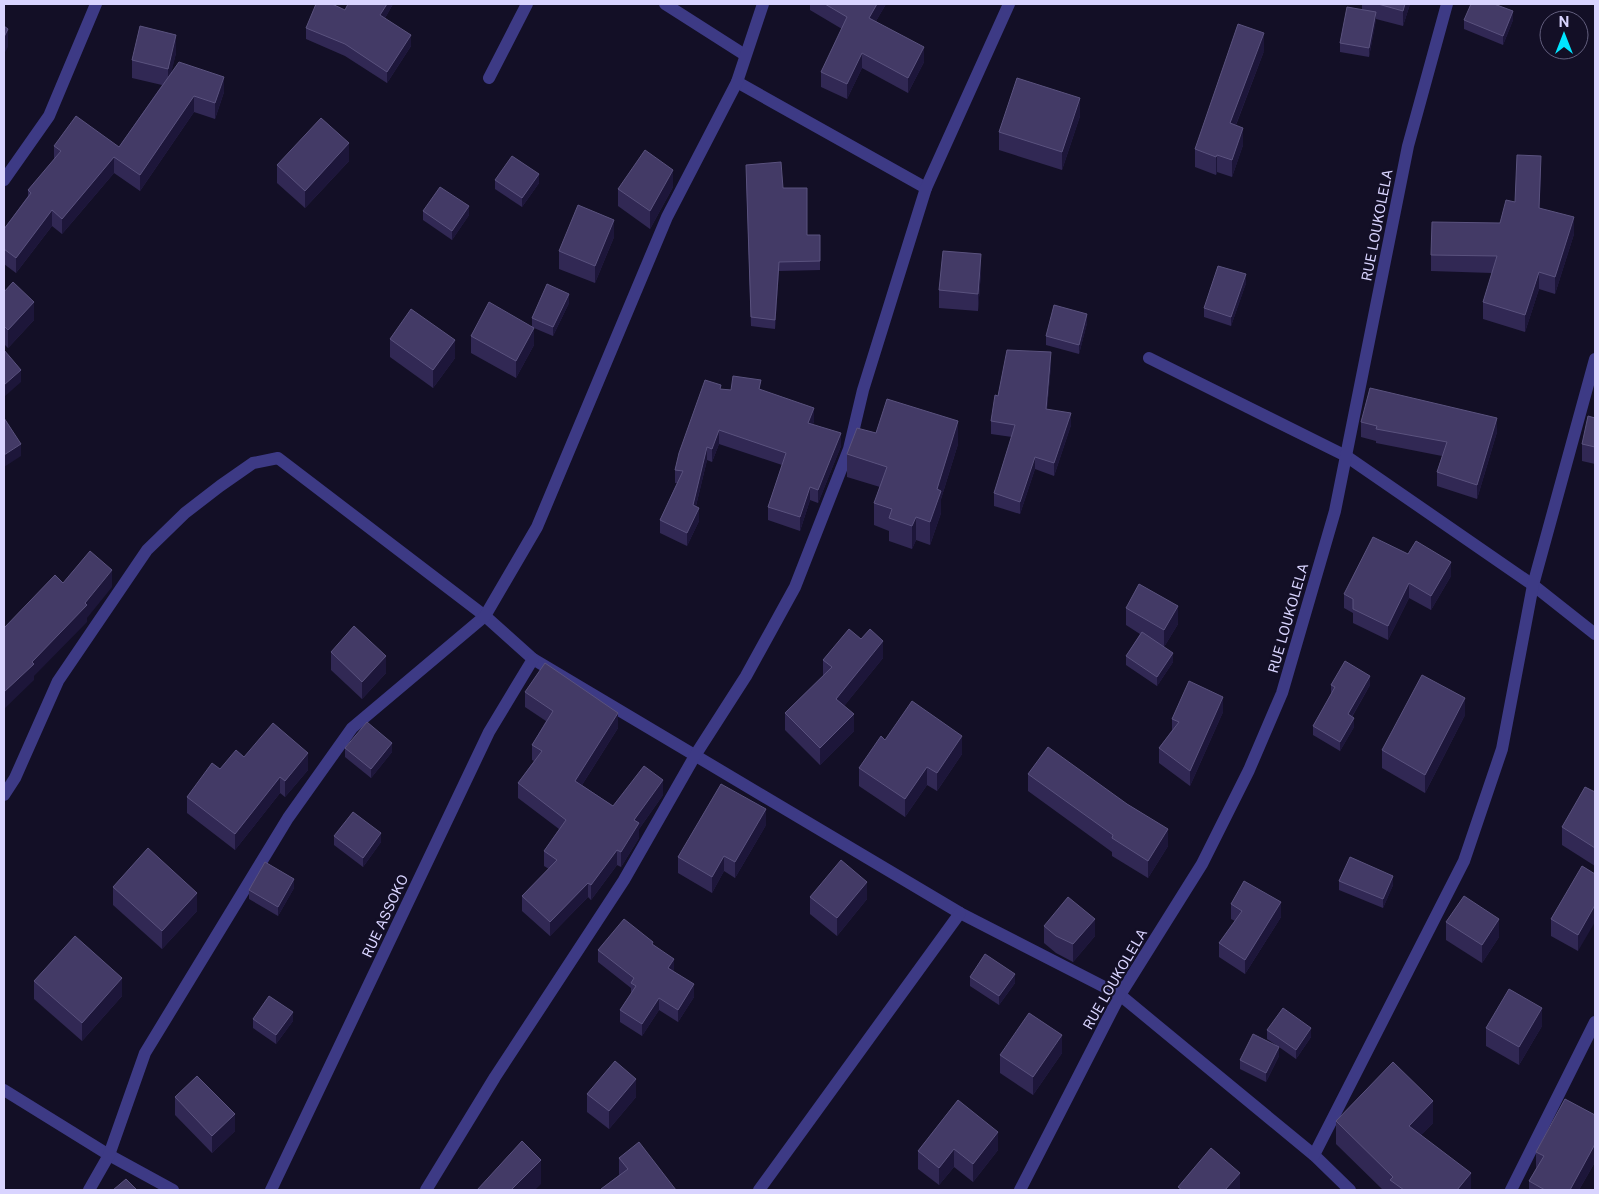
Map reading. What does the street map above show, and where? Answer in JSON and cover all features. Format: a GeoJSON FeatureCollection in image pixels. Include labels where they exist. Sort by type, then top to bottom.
{"type":"FeatureCollection","features":[{"type":"Feature","properties":{"kind":"street"},"geometry":{"type":"LineString","coordinates":[[4,180],[48,116],[96,4]]}},
{"type":"Feature","properties":{"kind":"street"},"geometry":{"type":"LineString","coordinates":[[489,78],[527,4]]}},
{"type":"Feature","properties":{"kind":"street"},"geometry":{"type":"LineString","coordinates":[[665,4],[745,54]]}},
{"type":"Feature","properties":{"kind":"street"},"geometry":{"type":"LineString","coordinates":[[89,1190],[109,1155],[145,1053],[299,803],[352,728],[485,616],[537,527],[667,217],[737,82],[763,4]]}},
{"type":"Feature","properties":{"kind":"street"},"geometry":{"type":"LineString","coordinates":[[426,1190],[495,1077],[624,880],[696,754],[746,676],[795,587],[849,449],[863,390],[926,188],[1009,4]]}},
{"type":"Feature","properties":{"kind":"street","name":"RUE LOUKOLELA"},"geometry":{"type":"LineString","coordinates":[[1020,1190],[1120,995],[1202,864],[1249,770],[1282,693],[1335,511],[1408,146],[1447,4]]}},
{"type":"Feature","properties":{"kind":"street"},"geometry":{"type":"LineString","coordinates":[[737,82],[926,188]]}},
{"type":"Feature","properties":{"kind":"street"},"geometry":{"type":"LineString","coordinates":[[1148,358],[1346,456],[1533,585],[1595,634]]}},
{"type":"Feature","properties":{"kind":"street"},"geometry":{"type":"LineString","coordinates":[[1314,1155],[1464,861],[1502,748],[1533,585],[1595,358]]}},
{"type":"Feature","properties":{"kind":"street"},"geometry":{"type":"LineString","coordinates":[[4,795],[15,778],[58,681],[147,550],[185,513],[253,464],[278,458],[485,616],[533,659],[696,754],[960,913],[1120,995],[1314,1155],[1350,1190]]}},
{"type":"Feature","properties":{"kind":"street","name":"RUE ASSOKO"},"geometry":{"type":"LineString","coordinates":[[271,1190],[489,732],[533,659]]}},
{"type":"Feature","properties":{"kind":"street"},"geometry":{"type":"LineString","coordinates":[[759,1190],[960,913]]}},
{"type":"Feature","properties":{"kind":"street"},"geometry":{"type":"LineString","coordinates":[[1511,1190],[1595,1022]]}},
{"type":"Feature","properties":{"kind":"street"},"geometry":{"type":"LineString","coordinates":[[4,1090],[109,1155],[173,1190]]}},
{"type":"Feature","properties":{"kind":"building"},"geometry":{"type":"Polygon","coordinates":[[[316,4],[332,4],[345,10],[348,4],[387,4],[380,15],[411,35],[387,72],[345,44],[306,28],[316,4]]]}},
{"type":"Feature","properties":{"kind":"building"},"geometry":{"type":"Polygon","coordinates":[[[825,4],[877,4],[869,18],[924,47],[908,78],[862,53],[847,84],[821,72],[847,17],[825,4]]]}},
{"type":"Feature","properties":{"kind":"building"},"geometry":{"type":"Polygon","coordinates":[[[1378,4],[1405,4],[1403,11],[1378,4]]]}},
{"type":"Feature","properties":{"kind":"building"},"geometry":{"type":"Polygon","coordinates":[[[1471,4],[1494,4],[1513,11],[1503,36],[1464,20],[1471,4]]]}},
{"type":"Feature","properties":{"kind":"building"},"geometry":{"type":"Polygon","coordinates":[[[1347,7],[1376,12],[1369,48],[1340,43],[1347,7]]]}},
{"type":"Feature","properties":{"kind":"building"},"geometry":{"type":"Polygon","coordinates":[[[1238,24],[1264,33],[1230,123],[1243,128],[1232,160],[1217,155],[1216,157],[1195,149],[1238,24]]]}},
{"type":"Feature","properties":{"kind":"building"},"geometry":{"type":"Polygon","coordinates":[[[4,26],[8,29],[4,37],[4,26]]]}},
{"type":"Feature","properties":{"kind":"building"},"geometry":{"type":"Polygon","coordinates":[[[140,26],[176,35],[168,69],[132,60],[140,26]]]}},
{"type":"Feature","properties":{"kind":"building"},"geometry":{"type":"Polygon","coordinates":[[[179,62],[224,77],[215,103],[194,96],[140,175],[114,157],[62,219],[52,210],[16,258],[4,249],[4,229],[31,193],[28,190],[61,151],[54,146],[76,116],[119,147],[179,62]]]}},
{"type":"Feature","properties":{"kind":"building"},"geometry":{"type":"Polygon","coordinates":[[[1017,78],[1080,98],[1062,152],[999,132],[1017,78]]]}},
{"type":"Feature","properties":{"kind":"building"},"geometry":{"type":"Polygon","coordinates":[[[321,118],[349,143],[305,191],[277,165],[321,118]]]}},
{"type":"Feature","properties":{"kind":"building"},"geometry":{"type":"Polygon","coordinates":[[[645,150],[673,170],[650,211],[618,189],[645,150]]]}},
{"type":"Feature","properties":{"kind":"building"},"geometry":{"type":"Polygon","coordinates":[[[1517,155],[1541,156],[1539,208],[1574,217],[1555,277],[1539,272],[1525,315],[1483,302],[1497,256],[1431,255],[1432,222],[1500,223],[1506,200],[1515,202],[1517,155]]]}},
{"type":"Feature","properties":{"kind":"building"},"geometry":{"type":"Polygon","coordinates":[[[512,156],[539,174],[522,198],[495,180],[512,156]]]}},
{"type":"Feature","properties":{"kind":"building"},"geometry":{"type":"Polygon","coordinates":[[[781,162],[783,188],[807,188],[807,235],[820,235],[820,261],[779,262],[775,320],[751,317],[746,165],[781,162]]]}},
{"type":"Feature","properties":{"kind":"building"},"geometry":{"type":"Polygon","coordinates":[[[440,187],[469,206],[452,231],[423,211],[440,187]]]}},
{"type":"Feature","properties":{"kind":"building"},"geometry":{"type":"Polygon","coordinates":[[[578,205],[614,220],[595,266],[559,251],[578,205]]]}},
{"type":"Feature","properties":{"kind":"building"},"geometry":{"type":"Polygon","coordinates":[[[943,251],[981,254],[978,294],[939,290],[943,251]]]}},
{"type":"Feature","properties":{"kind":"building"},"geometry":{"type":"Polygon","coordinates":[[[1218,266],[1246,274],[1231,317],[1204,308],[1218,266]]]}},
{"type":"Feature","properties":{"kind":"building"},"geometry":{"type":"Polygon","coordinates":[[[13,282],[34,302],[8,330],[4,326],[4,292],[13,282]]]}},
{"type":"Feature","properties":{"kind":"building"},"geometry":{"type":"Polygon","coordinates":[[[547,284],[569,294],[553,327],[532,318],[547,284]]]}},
{"type":"Feature","properties":{"kind":"building"},"geometry":{"type":"Polygon","coordinates":[[[489,302],[534,328],[516,361],[471,336],[489,302]]]}},
{"type":"Feature","properties":{"kind":"building"},"geometry":{"type":"Polygon","coordinates":[[[1054,305],[1087,314],[1079,345],[1046,336],[1054,305]]]}},
{"type":"Feature","properties":{"kind":"building"},"geometry":{"type":"Polygon","coordinates":[[[411,309],[455,340],[433,370],[390,339],[411,309]]]}},
{"type":"Feature","properties":{"kind":"building"},"geometry":{"type":"Polygon","coordinates":[[[4,350],[21,370],[4,385],[4,350]]]}},
{"type":"Feature","properties":{"kind":"building"},"geometry":{"type":"Polygon","coordinates":[[[1007,350],[1051,352],[1046,409],[1071,413],[1054,463],[1035,457],[1020,502],[994,493],[1015,425],[991,421],[995,395],[998,396],[1007,350]]]}},
{"type":"Feature","properties":{"kind":"building"},"geometry":{"type":"Polygon","coordinates":[[[733,376],[761,380],[759,389],[814,408],[808,423],[841,433],[818,490],[810,487],[800,517],[768,507],[786,453],[719,430],[712,449],[707,447],[693,505],[699,508],[687,533],[660,520],[683,471],[675,470],[679,453],[705,380],[721,385],[720,389],[731,390],[733,376]]]}},
{"type":"Feature","properties":{"kind":"building"},"geometry":{"type":"Polygon","coordinates":[[[1370,388],[1497,418],[1477,485],[1437,472],[1447,442],[1376,429],[1377,426],[1361,422],[1370,388]]]}},
{"type":"Feature","properties":{"kind":"building"},"geometry":{"type":"Polygon","coordinates":[[[887,399],[958,421],[937,489],[941,491],[930,522],[916,517],[912,526],[889,518],[892,509],[874,503],[887,467],[847,454],[857,428],[876,433],[887,399]]]}},
{"type":"Feature","properties":{"kind":"building"},"geometry":{"type":"Polygon","coordinates":[[[1588,416],[1595,418],[1595,447],[1582,444],[1588,416]]]}},
{"type":"Feature","properties":{"kind":"building"},"geometry":{"type":"Polygon","coordinates":[[[4,418],[21,444],[4,455],[4,418]]]}},
{"type":"Feature","properties":{"kind":"building"},"geometry":{"type":"Polygon","coordinates":[[[1373,537],[1408,554],[1416,541],[1451,562],[1431,596],[1409,583],[1388,626],[1353,609],[1353,599],[1344,594],[1373,537]]]}},
{"type":"Feature","properties":{"kind":"building"},"geometry":{"type":"Polygon","coordinates":[[[90,551],[112,570],[85,603],[87,605],[32,662],[34,664],[4,692],[4,628],[55,575],[63,583],[90,551]]]}},
{"type":"Feature","properties":{"kind":"building"},"geometry":{"type":"Polygon","coordinates":[[[1139,584],[1178,606],[1164,630],[1126,608],[1139,584]]]}},
{"type":"Feature","properties":{"kind":"building"},"geometry":{"type":"Polygon","coordinates":[[[354,626],[386,656],[362,682],[331,652],[354,626]]]}},
{"type":"Feature","properties":{"kind":"building"},"geometry":{"type":"Polygon","coordinates":[[[849,629],[861,639],[870,629],[883,641],[836,699],[854,714],[820,748],[785,713],[832,667],[823,660],[849,629]]]}},
{"type":"Feature","properties":{"kind":"building"},"geometry":{"type":"Polygon","coordinates":[[[1142,632],[1173,653],[1157,677],[1126,656],[1142,632]]]}},
{"type":"Feature","properties":{"kind":"building"},"geometry":{"type":"Polygon","coordinates":[[[1345,661],[1370,676],[1348,714],[1354,718],[1340,742],[1313,726],[1335,687],[1331,685],[1345,661]]]}},
{"type":"Feature","properties":{"kind":"building"},"geometry":{"type":"Polygon","coordinates":[[[545,663],[618,713],[575,781],[613,806],[644,766],[663,780],[634,820],[639,823],[621,852],[617,850],[591,885],[588,883],[550,922],[522,896],[557,860],[544,851],[566,820],[518,783],[542,751],[532,745],[553,711],[525,692],[545,663]]]}},
{"type":"Feature","properties":{"kind":"building"},"geometry":{"type":"Polygon","coordinates":[[[1422,675],[1465,698],[1425,775],[1382,750],[1422,675]]]}},
{"type":"Feature","properties":{"kind":"building"},"geometry":{"type":"Polygon","coordinates":[[[1189,681],[1223,697],[1190,771],[1159,748],[1179,722],[1172,719],[1189,681]]]}},
{"type":"Feature","properties":{"kind":"building"},"geometry":{"type":"Polygon","coordinates":[[[912,701],[962,736],[937,773],[927,767],[905,799],[859,768],[881,736],[885,740],[912,701]]]}},
{"type":"Feature","properties":{"kind":"building"},"geometry":{"type":"Polygon","coordinates":[[[367,722],[392,743],[371,769],[345,748],[367,722]]]}},
{"type":"Feature","properties":{"kind":"building"},"geometry":{"type":"Polygon","coordinates":[[[273,723],[308,753],[285,781],[280,777],[235,834],[187,797],[212,763],[220,769],[236,750],[244,757],[273,723]]]}},
{"type":"Feature","properties":{"kind":"building"},"geometry":{"type":"Polygon","coordinates":[[[1048,747],[1127,804],[1168,829],[1148,861],[1112,838],[1113,835],[1028,774],[1048,747]]]}},
{"type":"Feature","properties":{"kind":"building"},"geometry":{"type":"Polygon","coordinates":[[[721,784],[766,809],[735,862],[724,856],[712,877],[678,857],[721,784]]]}},
{"type":"Feature","properties":{"kind":"building"},"geometry":{"type":"Polygon","coordinates":[[[1585,787],[1595,792],[1595,848],[1562,827],[1585,787]]]}},
{"type":"Feature","properties":{"kind":"building"},"geometry":{"type":"Polygon","coordinates":[[[353,812],[381,833],[363,858],[334,836],[353,812]]]}},
{"type":"Feature","properties":{"kind":"building"},"geometry":{"type":"Polygon","coordinates":[[[148,848],[197,893],[162,931],[113,887],[148,848]]]}},
{"type":"Feature","properties":{"kind":"building"},"geometry":{"type":"Polygon","coordinates":[[[1350,857],[1393,876],[1383,899],[1339,881],[1350,857]]]}},
{"type":"Feature","properties":{"kind":"building"},"geometry":{"type":"Polygon","coordinates":[[[841,860],[867,882],[837,918],[810,897],[841,860]]]}},
{"type":"Feature","properties":{"kind":"building"},"geometry":{"type":"Polygon","coordinates":[[[265,862],[294,879],[278,907],[249,890],[265,862]]]}},
{"type":"Feature","properties":{"kind":"building"},"geometry":{"type":"Polygon","coordinates":[[[1582,866],[1595,874],[1595,905],[1578,935],[1551,919],[1582,866]]]}},
{"type":"Feature","properties":{"kind":"building"},"geometry":{"type":"Polygon","coordinates":[[[1244,881],[1281,902],[1245,960],[1219,943],[1242,911],[1231,904],[1244,881]]]}},
{"type":"Feature","properties":{"kind":"building"},"geometry":{"type":"Polygon","coordinates":[[[1464,896],[1499,919],[1482,945],[1446,922],[1464,896]]]}},
{"type":"Feature","properties":{"kind":"building"},"geometry":{"type":"Polygon","coordinates":[[[1068,897],[1095,919],[1073,944],[1056,936],[1044,926],[1068,897]]]}},
{"type":"Feature","properties":{"kind":"building"},"geometry":{"type":"Polygon","coordinates":[[[624,919],[653,942],[652,944],[674,959],[668,968],[694,984],[678,1010],[659,998],[642,1024],[620,1010],[636,986],[631,983],[634,978],[598,950],[624,919]]]}},
{"type":"Feature","properties":{"kind":"building"},"geometry":{"type":"Polygon","coordinates":[[[75,936],[122,978],[82,1023],[34,981],[75,936]]]}},
{"type":"Feature","properties":{"kind":"building"},"geometry":{"type":"Polygon","coordinates":[[[985,954],[1015,974],[999,996],[970,977],[985,954]]]}},
{"type":"Feature","properties":{"kind":"building"},"geometry":{"type":"Polygon","coordinates":[[[1509,989],[1542,1008],[1519,1047],[1486,1028],[1509,989]]]}},
{"type":"Feature","properties":{"kind":"building"},"geometry":{"type":"Polygon","coordinates":[[[269,996],[293,1012],[276,1035],[253,1019],[269,996]]]}},
{"type":"Feature","properties":{"kind":"building"},"geometry":{"type":"Polygon","coordinates":[[[1283,1008],[1311,1028],[1296,1050],[1267,1030],[1283,1008]]]}},
{"type":"Feature","properties":{"kind":"building"},"geometry":{"type":"Polygon","coordinates":[[[1029,1013],[1062,1035],[1033,1077],[1000,1055],[1029,1013]]]}},
{"type":"Feature","properties":{"kind":"building"},"geometry":{"type":"Polygon","coordinates":[[[1253,1034],[1279,1047],[1266,1073],[1240,1060],[1253,1034]]]}},
{"type":"Feature","properties":{"kind":"building"},"geometry":{"type":"Polygon","coordinates":[[[615,1061],[636,1079],[609,1111],[587,1094],[615,1061]]]}},
{"type":"Feature","properties":{"kind":"building"},"geometry":{"type":"Polygon","coordinates":[[[1393,1062],[1433,1101],[1409,1126],[1471,1173],[1457,1190],[1404,1190],[1390,1180],[1393,1177],[1336,1121],[1393,1062]]]}},
{"type":"Feature","properties":{"kind":"building"},"geometry":{"type":"Polygon","coordinates":[[[197,1076],[235,1114],[212,1136],[175,1097],[197,1076]]]}},
{"type":"Feature","properties":{"kind":"building"},"geometry":{"type":"Polygon","coordinates":[[[1565,1099],[1595,1115],[1595,1144],[1570,1190],[1545,1190],[1529,1181],[1544,1156],[1536,1152],[1565,1099]]]}},
{"type":"Feature","properties":{"kind":"building"},"geometry":{"type":"Polygon","coordinates":[[[958,1100],[998,1132],[973,1164],[954,1149],[939,1168],[918,1151],[958,1100]]]}},
{"type":"Feature","properties":{"kind":"building"},"geometry":{"type":"Polygon","coordinates":[[[522,1141],[541,1160],[511,1190],[477,1190],[522,1141]]]}},
{"type":"Feature","properties":{"kind":"building"},"geometry":{"type":"Polygon","coordinates":[[[639,1142],[676,1190],[601,1189],[628,1169],[619,1158],[639,1142]]]}},
{"type":"Feature","properties":{"kind":"building"},"geometry":{"type":"Polygon","coordinates":[[[1211,1148],[1240,1173],[1225,1190],[1182,1190],[1178,1187],[1211,1148]]]}},
{"type":"Feature","properties":{"kind":"building"},"geometry":{"type":"Polygon","coordinates":[[[126,1179],[137,1190],[113,1190],[126,1179]]]}}]}
